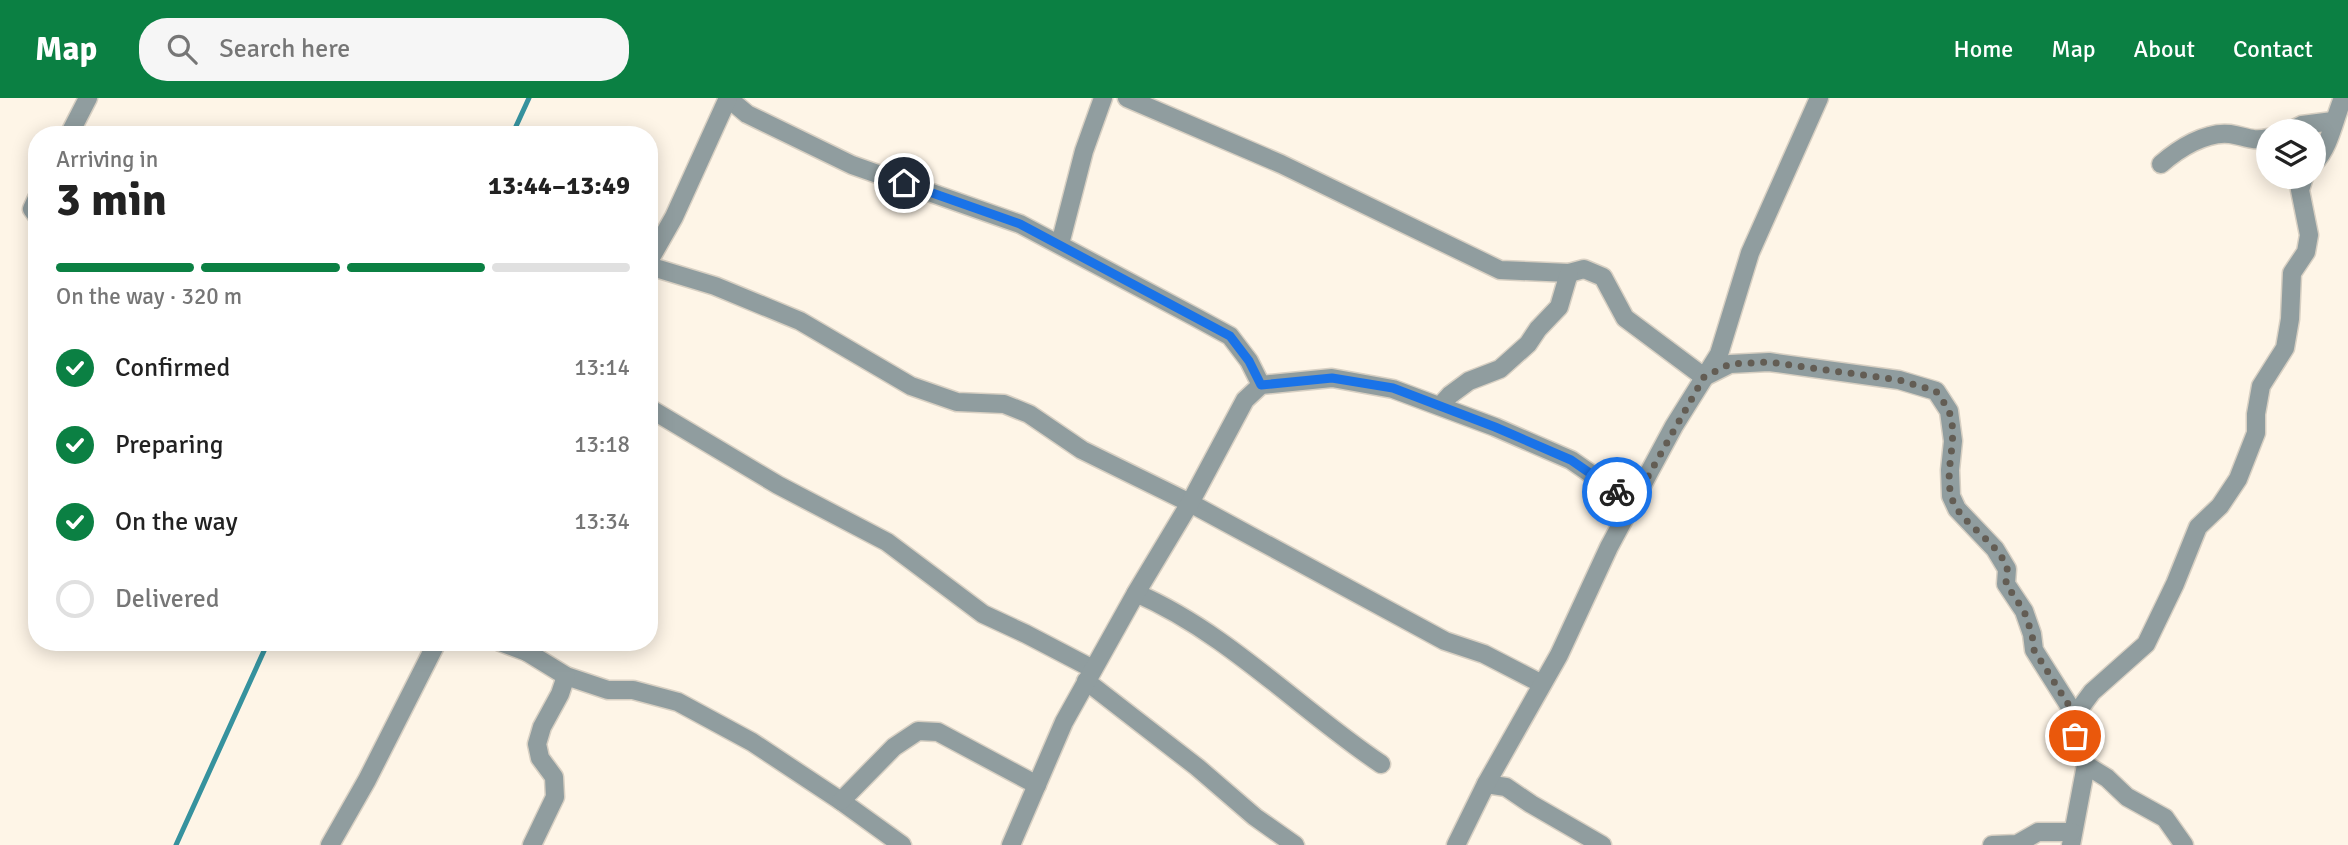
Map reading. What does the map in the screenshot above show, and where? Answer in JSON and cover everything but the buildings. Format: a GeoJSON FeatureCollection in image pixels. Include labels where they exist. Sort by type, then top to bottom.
{"type":"FeatureCollection","features":[{"type":"Feature","properties":{"kind":"street"},"geometry":{"type":"LineString","coordinates":[[74,126],[88,98]]}},
{"type":"Feature","properties":{"kind":"street"},"geometry":{"type":"LineString","coordinates":[[658,245],[674,217],[728,98],[747,114],[852,165],[1020,224],[1060,244],[1230,336],[1249,361],[1261,385]]}},
{"type":"Feature","properties":{"kind":"street"},"geometry":{"type":"LineString","coordinates":[[1060,244],[1084,151],[1103,98]]}},
{"type":"Feature","properties":{"kind":"street"},"geometry":{"type":"LineString","coordinates":[[1127,98],[1281,164],[1500,270],[1569,273],[1584,269],[1603,277],[1625,318],[1704,377]]}},
{"type":"Feature","properties":{"kind":"street"},"geometry":{"type":"LineString","coordinates":[[1455,845],[1559,655],[1609,547],[1719,354],[1750,253],[1819,98]]}},
{"type":"Feature","properties":{"kind":"street"},"geometry":{"type":"LineString","coordinates":[[2326,144],[2343,98]]}},
{"type":"Feature","properties":{"kind":"street"},"geometry":{"type":"LineString","coordinates":[[2326,122],[2333,121]]}},
{"type":"Feature","properties":{"kind":"street"},"geometry":{"type":"LineString","coordinates":[[2161,164],[2178,149],[2218,134],[2256,140]]}},
{"type":"Feature","properties":{"kind":"street"},"geometry":{"type":"LineString","coordinates":[[2075,715],[2092,692],[2146,644],[2175,584],[2198,527],[2220,506],[2238,479],[2256,433],[2261,386],[2285,348],[2290,319],[2291,273],[2306,252],[2309,235],[2300,189]]}},
{"type":"Feature","properties":{"kind":"street"},"geometry":{"type":"LineString","coordinates":[[658,269],[716,286],[800,321],[911,386],[957,402],[1004,404],[1029,414],[1082,450],[1191,503],[1444,641],[1484,654],[1542,684]]}},
{"type":"Feature","properties":{"kind":"street"},"geometry":{"type":"LineString","coordinates":[[1440,406],[1469,381],[1500,369],[1528,344],[1559,307],[1569,273]]}},
{"type":"Feature","properties":{"kind":"street"},"geometry":{"type":"LineString","coordinates":[[1704,377],[1730,364],[1769,362],[1899,380],[1936,391],[1949,411],[1953,441],[1951,496],[1958,509],[1995,549],[2007,569],[2006,584],[2024,611],[2034,650],[2075,715],[2075,736],[2086,765],[2071,838],[2038,832],[2017,844],[1992,845]]}},
{"type":"Feature","properties":{"kind":"street"},"geometry":{"type":"LineString","coordinates":[[1012,845],[1064,722],[1089,675],[1191,503],[1245,400],[1261,385],[1332,378],[1393,388],[1571,460],[1633,503]]}},
{"type":"Feature","properties":{"kind":"street"},"geometry":{"type":"LineString","coordinates":[[658,413],[778,485],[887,542],[983,614],[1026,634],[1089,675],[1255,817],[1276,840],[1295,845]]}},
{"type":"Feature","properties":{"kind":"street"},"geometry":{"type":"LineString","coordinates":[[1136,593],[1199,626],[1381,764]]}},
{"type":"Feature","properties":{"kind":"street"},"geometry":{"type":"LineString","coordinates":[[330,845],[367,780],[432,651]]}},
{"type":"Feature","properties":{"kind":"street"},"geometry":{"type":"LineString","coordinates":[[534,651],[566,676],[608,690],[633,690],[678,702],[752,742],[902,845]]}},
{"type":"Feature","properties":{"kind":"street"},"geometry":{"type":"LineString","coordinates":[[532,845],[555,797],[554,778],[540,758],[537,744],[542,726],[560,694],[566,676]]}},
{"type":"Feature","properties":{"kind":"street"},"geometry":{"type":"LineString","coordinates":[[841,801],[894,747],[918,732],[938,732],[1037,785]]}},
{"type":"Feature","properties":{"kind":"street"},"geometry":{"type":"LineString","coordinates":[[2086,765],[2107,778],[2127,796],[2165,818],[2184,845]]}},
{"type":"Feature","properties":{"kind":"street"},"geometry":{"type":"LineString","coordinates":[[1486,784],[1506,787],[1602,845]]}},
{"type":"Feature","properties":{"kind":"waterway"},"geometry":{"type":"LineString","coordinates":[[516,126],[529,98]]}},
{"type":"Feature","properties":{"kind":"waterway"},"geometry":{"type":"LineString","coordinates":[[176,845],[264,651]]}},
{"type":"Feature","properties":{"kind":"way so far"},"geometry":{"type":"LineString","coordinates":[[1617,492],[1633,503],[1704,377],[1730,364],[1769,362],[1899,380],[1936,391],[1949,411],[1953,441],[1951,496],[1958,509],[1995,549],[2007,569],[2006,584],[2024,611],[2034,650],[2075,715],[2075,736]]}},
{"type":"Feature","properties":{"kind":"route"},"geometry":{"type":"LineString","coordinates":[[904,183],[1020,224],[1230,336],[1249,361],[1261,385],[1332,378],[1393,388],[1571,460],[1617,492]]}}]}
